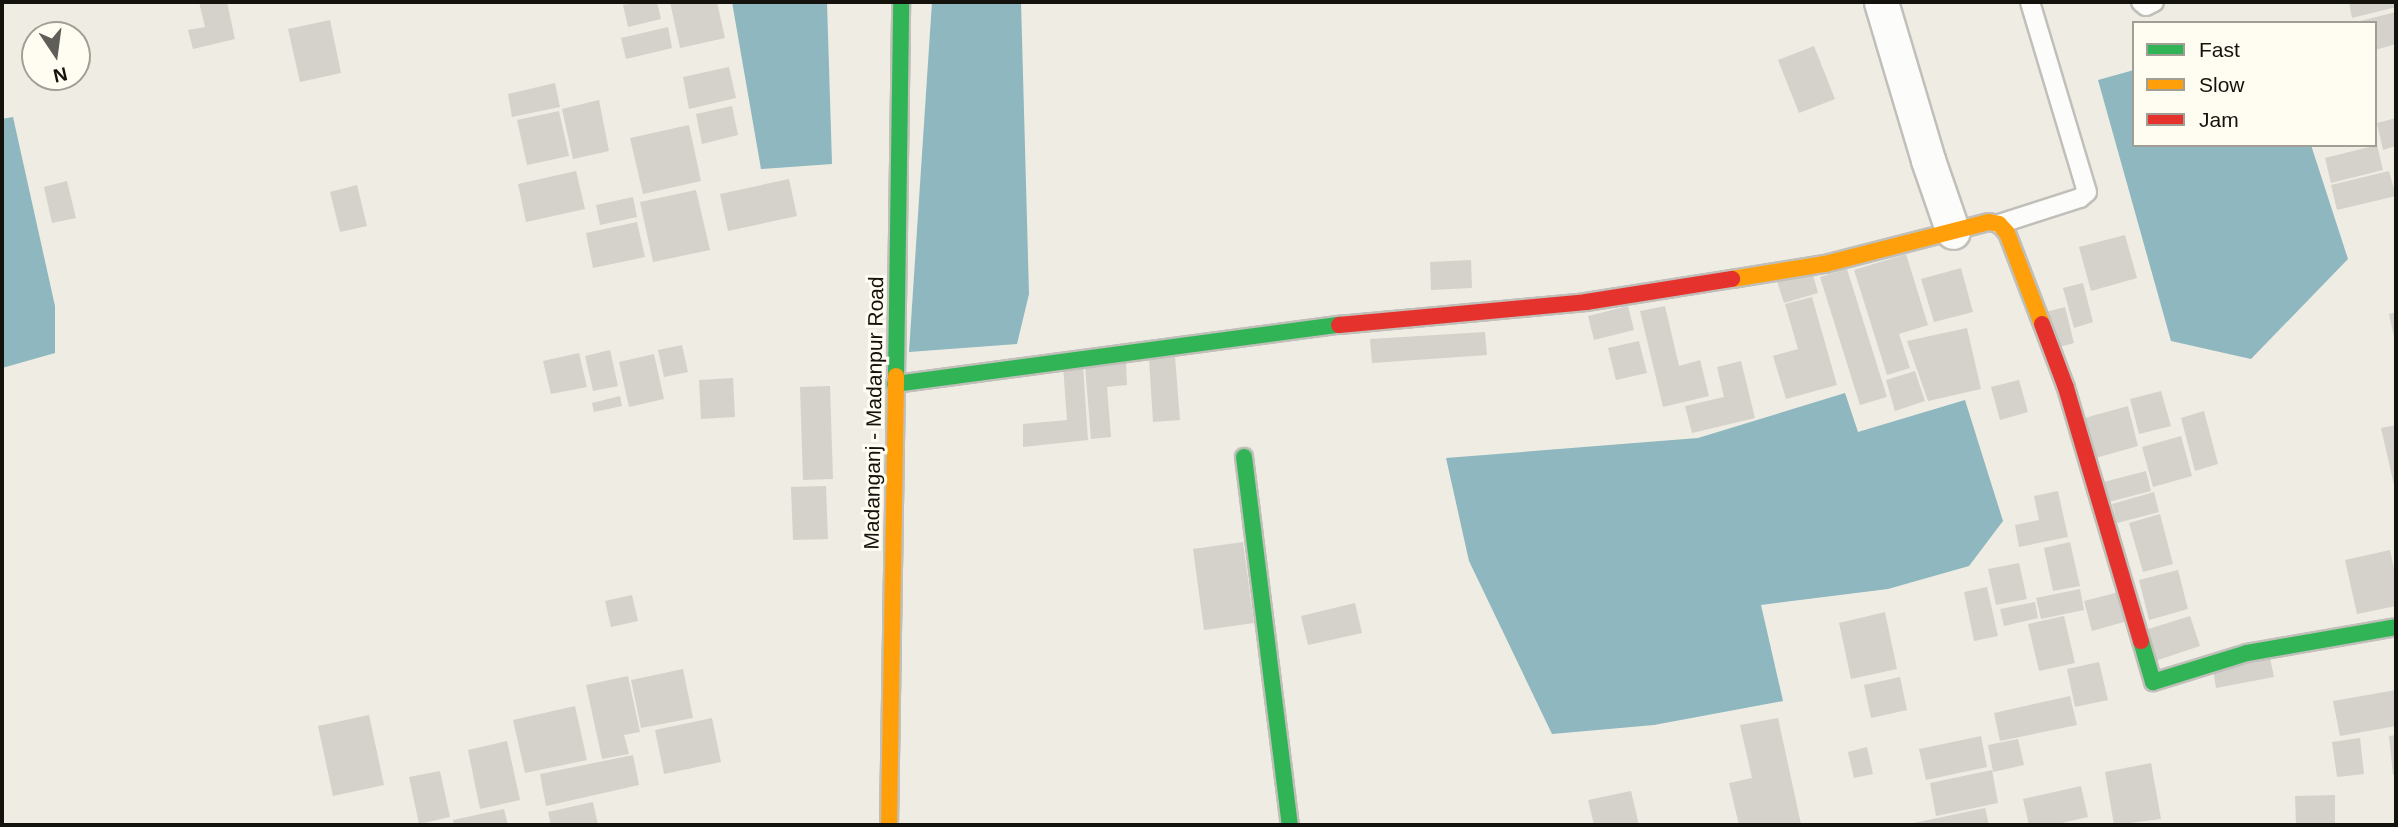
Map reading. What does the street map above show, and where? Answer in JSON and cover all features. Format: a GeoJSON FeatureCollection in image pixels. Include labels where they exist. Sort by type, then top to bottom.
{"type":"FeatureCollection","features":[{"type":"Feature","properties":{"kind":"street","name":"Madanganj - Madanpur Road"},"geometry":{"type":"LineString","coordinates":[[889,825],[901,2]]}},
{"type":"Feature","properties":{"kind":"street"},"geometry":{"type":"LineString","coordinates":[[1881,2],[1953,232]]}},
{"type":"Feature","properties":{"kind":"street"},"geometry":{"type":"LineString","coordinates":[[895,384],[1346,324],[1586,302],[1825,264],[1989,222],[1999,224],[2007,233],[2066,388],[2153,682],[2248,653],[2396,627]]}},
{"type":"Feature","properties":{"kind":"street"},"geometry":{"type":"LineString","coordinates":[[1244,457],[1290,825]]}},
{"type":"Feature","properties":{"kind":"lane"},"geometry":{"type":"LineString","coordinates":[[1999,224],[2080,198],[2087,192],[2030,2]]}},
{"type":"Feature","properties":{"kind":"lane"},"geometry":{"type":"LineString","coordinates":[[2141,2],[2146,6],[2154,2]]}},
{"type":"Feature","properties":{"kind":"water"},"geometry":{"type":"Polygon","coordinates":[[[732,2],[827,2],[832,164],[761,169],[732,2]]]}},
{"type":"Feature","properties":{"kind":"water"},"geometry":{"type":"Polygon","coordinates":[[[932,2],[1021,2],[1029,294],[1017,344],[909,352],[932,2]]]}},
{"type":"Feature","properties":{"kind":"water"},"geometry":{"type":"Polygon","coordinates":[[[2132,71],[2132,147],[2312,147],[2348,259],[2251,359],[2171,341],[2098,80],[2132,71]]]}},
{"type":"Feature","properties":{"kind":"water"},"geometry":{"type":"Polygon","coordinates":[[[13,117],[55,306],[55,353],[2,368],[2,119],[13,117]]]}},
{"type":"Feature","properties":{"kind":"water"},"geometry":{"type":"Polygon","coordinates":[[[1845,393],[1858,432],[1965,400],[2003,521],[1969,566],[1888,589],[1761,605],[1783,701],[1654,725],[1552,734],[1469,561],[1446,458],[1698,438],[1845,393]]]}},
{"type":"Feature","properties":{"kind":"building"},"geometry":{"type":"Polygon","coordinates":[[[199,2],[227,2],[235,39],[193,49],[188,30],[205,27],[199,2]]]}},
{"type":"Feature","properties":{"kind":"building"},"geometry":{"type":"Polygon","coordinates":[[[657,2],[661,19],[628,27],[623,5],[657,2]]]}},
{"type":"Feature","properties":{"kind":"building"},"geometry":{"type":"Polygon","coordinates":[[[670,2],[717,2],[725,38],[680,48],[670,2]]]}},
{"type":"Feature","properties":{"kind":"building"},"geometry":{"type":"Polygon","coordinates":[[[2349,2],[2396,2],[2396,7],[2352,18],[2349,2]]]}},
{"type":"Feature","properties":{"kind":"building"},"geometry":{"type":"Polygon","coordinates":[[[2396,12],[2396,44],[2377,49],[2377,21],[2360,21],[2396,12]]]}},
{"type":"Feature","properties":{"kind":"building"},"geometry":{"type":"Polygon","coordinates":[[[330,20],[341,73],[300,82],[288,29],[330,20]]]}},
{"type":"Feature","properties":{"kind":"building"},"geometry":{"type":"Polygon","coordinates":[[[668,27],[672,48],[626,59],[621,38],[668,27]]]}},
{"type":"Feature","properties":{"kind":"building"},"geometry":{"type":"Polygon","coordinates":[[[1814,46],[1835,99],[1799,113],[1778,60],[1814,46]]]}},
{"type":"Feature","properties":{"kind":"building"},"geometry":{"type":"Polygon","coordinates":[[[729,67],[736,98],[689,109],[683,77],[729,67]]]}},
{"type":"Feature","properties":{"kind":"building"},"geometry":{"type":"Polygon","coordinates":[[[555,83],[560,107],[512,117],[508,94],[555,83]]]}},
{"type":"Feature","properties":{"kind":"building"},"geometry":{"type":"Polygon","coordinates":[[[599,100],[609,151],[573,159],[562,109],[599,100]]]}},
{"type":"Feature","properties":{"kind":"building"},"geometry":{"type":"Polygon","coordinates":[[[732,106],[738,135],[702,144],[696,114],[732,106]]]}},
{"type":"Feature","properties":{"kind":"building"},"geometry":{"type":"Polygon","coordinates":[[[559,111],[569,156],[527,165],[517,120],[559,111]]]}},
{"type":"Feature","properties":{"kind":"building"},"geometry":{"type":"Polygon","coordinates":[[[2396,118],[2396,146],[2383,150],[2377,123],[2396,118]]]}},
{"type":"Feature","properties":{"kind":"building"},"geometry":{"type":"Polygon","coordinates":[[[689,125],[701,181],[643,194],[630,138],[689,125]]]}},
{"type":"Feature","properties":{"kind":"building"},"geometry":{"type":"Polygon","coordinates":[[[2377,145],[2383,170],[2331,183],[2325,158],[2377,145]]]}},
{"type":"Feature","properties":{"kind":"building"},"geometry":{"type":"Polygon","coordinates":[[[576,171],[585,209],[526,222],[518,184],[576,171]]]}},
{"type":"Feature","properties":{"kind":"building"},"geometry":{"type":"Polygon","coordinates":[[[2389,171],[2396,196],[2337,210],[2331,185],[2389,171]]]}},
{"type":"Feature","properties":{"kind":"building"},"geometry":{"type":"Polygon","coordinates":[[[789,179],[797,216],[728,231],[720,194],[789,179]]]}},
{"type":"Feature","properties":{"kind":"building"},"geometry":{"type":"Polygon","coordinates":[[[67,181],[76,218],[52,223],[44,187],[67,181]]]}},
{"type":"Feature","properties":{"kind":"building"},"geometry":{"type":"Polygon","coordinates":[[[357,185],[367,226],[340,232],[330,192],[357,185]]]}},
{"type":"Feature","properties":{"kind":"building"},"geometry":{"type":"Polygon","coordinates":[[[696,190],[710,250],[653,262],[640,202],[696,190]]]}},
{"type":"Feature","properties":{"kind":"building"},"geometry":{"type":"Polygon","coordinates":[[[633,197],[637,217],[600,225],[596,205],[633,197]]]}},
{"type":"Feature","properties":{"kind":"building"},"geometry":{"type":"Polygon","coordinates":[[[637,222],[645,257],[593,268],[586,233],[637,222]]]}},
{"type":"Feature","properties":{"kind":"building"},"geometry":{"type":"Polygon","coordinates":[[[2125,235],[2137,278],[2091,291],[2079,247],[2125,235]]]}},
{"type":"Feature","properties":{"kind":"building"},"geometry":{"type":"Polygon","coordinates":[[[1906,254],[1928,325],[1899,334],[1910,368],[1887,375],[1854,270],[1906,254]]]}},
{"type":"Feature","properties":{"kind":"building"},"geometry":{"type":"Polygon","coordinates":[[[1471,260],[1472,288],[1431,290],[1430,262],[1471,260]]]}},
{"type":"Feature","properties":{"kind":"building"},"geometry":{"type":"Polygon","coordinates":[[[1961,268],[1973,312],[1934,322],[1921,279],[1961,268]]]}},
{"type":"Feature","properties":{"kind":"building"},"geometry":{"type":"Polygon","coordinates":[[[1847,269],[1887,397],[1860,405],[1820,277],[1847,269]]]}},
{"type":"Feature","properties":{"kind":"building"},"geometry":{"type":"Polygon","coordinates":[[[1812,271],[1818,293],[1784,303],[1777,281],[1812,271]]]}},
{"type":"Feature","properties":{"kind":"building"},"geometry":{"type":"Polygon","coordinates":[[[2083,283],[2093,322],[2074,328],[2063,288],[2083,283]]]}},
{"type":"Feature","properties":{"kind":"building"},"geometry":{"type":"Polygon","coordinates":[[[1812,297],[1837,385],[1786,399],[1773,356],[1798,349],[1785,304],[1812,297]]]}},
{"type":"Feature","properties":{"kind":"building"},"geometry":{"type":"Polygon","coordinates":[[[1628,306],[1634,330],[1594,340],[1588,316],[1628,306]]]}},
{"type":"Feature","properties":{"kind":"building"},"geometry":{"type":"Polygon","coordinates":[[[1665,306],[1679,366],[1700,360],[1709,396],[1663,407],[1640,311],[1665,306]]]}},
{"type":"Feature","properties":{"kind":"building"},"geometry":{"type":"Polygon","coordinates":[[[2065,307],[2074,343],[2056,348],[2046,312],[2065,307]]]}},
{"type":"Feature","properties":{"kind":"building"},"geometry":{"type":"Polygon","coordinates":[[[2396,312],[2396,341],[2395,341],[2389,314],[2396,312]]]}},
{"type":"Feature","properties":{"kind":"building"},"geometry":{"type":"Polygon","coordinates":[[[1967,328],[1981,389],[1928,401],[1907,341],[1967,328]]]}},
{"type":"Feature","properties":{"kind":"building"},"geometry":{"type":"Polygon","coordinates":[[[1485,332],[1487,355],[1372,363],[1370,339],[1485,332]]]}},
{"type":"Feature","properties":{"kind":"building"},"geometry":{"type":"Polygon","coordinates":[[[1639,341],[1647,373],[1616,380],[1608,348],[1639,341]]]}},
{"type":"Feature","properties":{"kind":"building"},"geometry":{"type":"Polygon","coordinates":[[[682,345],[688,372],[664,377],[658,350],[682,345]]]}},
{"type":"Feature","properties":{"kind":"building"},"geometry":{"type":"Polygon","coordinates":[[[610,350],[618,386],[593,391],[585,356],[610,350]]]}},
{"type":"Feature","properties":{"kind":"building"},"geometry":{"type":"Polygon","coordinates":[[[579,353],[587,387],[551,394],[543,361],[579,353]]]}},
{"type":"Feature","properties":{"kind":"building"},"geometry":{"type":"Polygon","coordinates":[[[654,354],[664,399],[629,407],[619,362],[654,354]]]}},
{"type":"Feature","properties":{"kind":"building"},"geometry":{"type":"Polygon","coordinates":[[[1175,357],[1180,420],[1153,422],[1149,359],[1175,357]]]}},
{"type":"Feature","properties":{"kind":"building"},"geometry":{"type":"Polygon","coordinates":[[[1741,361],[1755,418],[1692,433],[1685,406],[1724,397],[1717,367],[1741,361]]]}},
{"type":"Feature","properties":{"kind":"building"},"geometry":{"type":"Polygon","coordinates":[[[1126,363],[1127,385],[1107,387],[1111,437],[1091,439],[1085,366],[1126,363]]]}},
{"type":"Feature","properties":{"kind":"building"},"geometry":{"type":"Polygon","coordinates":[[[1083,365],[1088,440],[1023,447],[1023,424],[1067,420],[1063,366],[1083,365]]]}},
{"type":"Feature","properties":{"kind":"building"},"geometry":{"type":"Polygon","coordinates":[[[1915,371],[1925,401],[1895,411],[1886,380],[1915,371]]]}},
{"type":"Feature","properties":{"kind":"building"},"geometry":{"type":"Polygon","coordinates":[[[733,378],[735,417],[701,419],[699,380],[733,378]]]}},
{"type":"Feature","properties":{"kind":"building"},"geometry":{"type":"Polygon","coordinates":[[[2019,380],[2028,412],[2000,420],[1991,387],[2019,380]]]}},
{"type":"Feature","properties":{"kind":"building"},"geometry":{"type":"Polygon","coordinates":[[[830,386],[833,479],[803,480],[800,387],[830,386]]]}},
{"type":"Feature","properties":{"kind":"building"},"geometry":{"type":"Polygon","coordinates":[[[2161,391],[2171,426],[2139,434],[2130,399],[2161,391]]]}},
{"type":"Feature","properties":{"kind":"building"},"geometry":{"type":"Polygon","coordinates":[[[620,396],[622,406],[594,412],[592,403],[620,396]]]}},
{"type":"Feature","properties":{"kind":"building"},"geometry":{"type":"Polygon","coordinates":[[[2128,406],[2138,446],[2092,459],[2081,419],[2128,406]]]}},
{"type":"Feature","properties":{"kind":"building"},"geometry":{"type":"Polygon","coordinates":[[[2204,411],[2218,464],[2195,471],[2181,418],[2204,411]]]}},
{"type":"Feature","properties":{"kind":"building"},"geometry":{"type":"Polygon","coordinates":[[[2396,425],[2396,484],[2394,485],[2381,428],[2396,425]]]}},
{"type":"Feature","properties":{"kind":"building"},"geometry":{"type":"Polygon","coordinates":[[[2181,436],[2192,476],[2153,487],[2142,447],[2181,436]]]}},
{"type":"Feature","properties":{"kind":"building"},"geometry":{"type":"Polygon","coordinates":[[[2146,471],[2151,491],[2101,504],[2096,484],[2146,471]]]}},
{"type":"Feature","properties":{"kind":"building"},"geometry":{"type":"Polygon","coordinates":[[[826,486],[828,539],[793,540],[791,487],[826,486]]]}},
{"type":"Feature","properties":{"kind":"building"},"geometry":{"type":"Polygon","coordinates":[[[2058,491],[2068,537],[2019,547],[2015,525],[2039,520],[2034,496],[2058,491]]]}},
{"type":"Feature","properties":{"kind":"building"},"geometry":{"type":"Polygon","coordinates":[[[2154,492],[2159,512],[2117,523],[2112,504],[2154,492]]]}},
{"type":"Feature","properties":{"kind":"building"},"geometry":{"type":"Polygon","coordinates":[[[2160,514],[2173,564],[2143,572],[2129,523],[2160,514]]]}},
{"type":"Feature","properties":{"kind":"building"},"geometry":{"type":"Polygon","coordinates":[[[1243,542],[1254,623],[1204,630],[1193,549],[1243,542]]]}},
{"type":"Feature","properties":{"kind":"building"},"geometry":{"type":"Polygon","coordinates":[[[2070,542],[2080,586],[2053,591],[2044,548],[2070,542]]]}},
{"type":"Feature","properties":{"kind":"building"},"geometry":{"type":"Polygon","coordinates":[[[2390,550],[2396,578],[2396,606],[2357,614],[2345,560],[2390,550]]]}},
{"type":"Feature","properties":{"kind":"building"},"geometry":{"type":"Polygon","coordinates":[[[2019,563],[2027,599],[1996,605],[1988,569],[2019,563]]]}},
{"type":"Feature","properties":{"kind":"building"},"geometry":{"type":"Polygon","coordinates":[[[2178,570],[2188,609],[2149,620],[2139,580],[2178,570]]]}},
{"type":"Feature","properties":{"kind":"building"},"geometry":{"type":"Polygon","coordinates":[[[1987,587],[1998,636],[1974,641],[1964,592],[1987,587]]]}},
{"type":"Feature","properties":{"kind":"building"},"geometry":{"type":"Polygon","coordinates":[[[2080,589],[2084,610],[2041,619],[2036,598],[2080,589]]]}},
{"type":"Feature","properties":{"kind":"building"},"geometry":{"type":"Polygon","coordinates":[[[2123,591],[2131,620],[2092,631],[2084,601],[2123,591]]]}},
{"type":"Feature","properties":{"kind":"building"},"geometry":{"type":"Polygon","coordinates":[[[632,595],[638,621],[611,627],[605,601],[632,595]]]}},
{"type":"Feature","properties":{"kind":"building"},"geometry":{"type":"Polygon","coordinates":[[[2035,602],[2038,618],[2004,626],[2000,609],[2035,602]]]}},
{"type":"Feature","properties":{"kind":"building"},"geometry":{"type":"Polygon","coordinates":[[[1355,603],[1362,633],[1308,645],[1301,616],[1355,603]]]}},
{"type":"Feature","properties":{"kind":"building"},"geometry":{"type":"Polygon","coordinates":[[[1885,612],[1897,669],[1851,679],[1839,623],[1885,612]]]}},
{"type":"Feature","properties":{"kind":"building"},"geometry":{"type":"Polygon","coordinates":[[[2064,616],[2075,663],[2039,671],[2028,624],[2064,616]]]}},
{"type":"Feature","properties":{"kind":"building"},"geometry":{"type":"Polygon","coordinates":[[[2190,616],[2200,646],[2152,662],[2142,631],[2190,616]]]}},
{"type":"Feature","properties":{"kind":"building"},"geometry":{"type":"Polygon","coordinates":[[[2270,658],[2274,677],[2216,688],[2213,669],[2270,658]]]}},
{"type":"Feature","properties":{"kind":"building"},"geometry":{"type":"Polygon","coordinates":[[[2099,662],[2108,700],[2075,707],[2067,669],[2099,662]]]}},
{"type":"Feature","properties":{"kind":"building"},"geometry":{"type":"Polygon","coordinates":[[[683,669],[693,718],[641,728],[631,680],[683,669]]]}},
{"type":"Feature","properties":{"kind":"building"},"geometry":{"type":"Polygon","coordinates":[[[628,676],[640,732],[624,735],[629,754],[602,759],[586,685],[628,676]]]}},
{"type":"Feature","properties":{"kind":"building"},"geometry":{"type":"Polygon","coordinates":[[[1900,677],[1907,710],[1871,718],[1864,685],[1900,677]]]}},
{"type":"Feature","properties":{"kind":"building"},"geometry":{"type":"Polygon","coordinates":[[[2396,690],[2396,726],[2340,736],[2333,701],[2396,690]]]}},
{"type":"Feature","properties":{"kind":"building"},"geometry":{"type":"Polygon","coordinates":[[[2070,696],[2077,725],[2000,741],[1994,713],[2070,696]]]}},
{"type":"Feature","properties":{"kind":"building"},"geometry":{"type":"Polygon","coordinates":[[[575,706],[587,760],[525,773],[513,720],[575,706]]]}},
{"type":"Feature","properties":{"kind":"building"},"geometry":{"type":"Polygon","coordinates":[[[369,715],[384,785],[333,796],[318,726],[369,715]]]}},
{"type":"Feature","properties":{"kind":"building"},"geometry":{"type":"Polygon","coordinates":[[[712,718],[721,762],[664,774],[655,730],[712,718]]]}},
{"type":"Feature","properties":{"kind":"building"},"geometry":{"type":"Polygon","coordinates":[[[1778,718],[1801,824],[1739,825],[1729,783],[1752,778],[1740,725],[1778,718]]]}},
{"type":"Feature","properties":{"kind":"building"},"geometry":{"type":"Polygon","coordinates":[[[2396,735],[2396,774],[2393,775],[2389,736],[2396,735]]]}},
{"type":"Feature","properties":{"kind":"building"},"geometry":{"type":"Polygon","coordinates":[[[1981,736],[1987,767],[1926,780],[1919,749],[1981,736]]]}},
{"type":"Feature","properties":{"kind":"building"},"geometry":{"type":"Polygon","coordinates":[[[2360,738],[2364,774],[2337,777],[2332,742],[2360,738]]]}},
{"type":"Feature","properties":{"kind":"building"},"geometry":{"type":"Polygon","coordinates":[[[2018,739],[2024,765],[1993,772],[1988,745],[2018,739]]]}},
{"type":"Feature","properties":{"kind":"building"},"geometry":{"type":"Polygon","coordinates":[[[507,741],[520,800],[480,809],[468,750],[507,741]]]}},
{"type":"Feature","properties":{"kind":"building"},"geometry":{"type":"Polygon","coordinates":[[[1867,747],[1873,774],[1854,778],[1848,752],[1867,747]]]}},
{"type":"Feature","properties":{"kind":"building"},"geometry":{"type":"Polygon","coordinates":[[[633,755],[639,785],[546,806],[540,774],[633,755]]]}},
{"type":"Feature","properties":{"kind":"building"},"geometry":{"type":"Polygon","coordinates":[[[2151,763],[2161,819],[2114,825],[2105,772],[2151,763]]]}},
{"type":"Feature","properties":{"kind":"building"},"geometry":{"type":"Polygon","coordinates":[[[1992,770],[1998,803],[1936,816],[1930,783],[1992,770]]]}},
{"type":"Feature","properties":{"kind":"building"},"geometry":{"type":"Polygon","coordinates":[[[440,771],[450,817],[419,824],[409,777],[440,771]]]}},
{"type":"Feature","properties":{"kind":"building"},"geometry":{"type":"Polygon","coordinates":[[[2081,786],[2088,817],[2053,825],[2029,825],[2023,799],[2081,786]]]}},
{"type":"Feature","properties":{"kind":"building"},"geometry":{"type":"Polygon","coordinates":[[[1631,791],[1639,825],[1594,825],[1588,800],[1631,791]]]}},
{"type":"Feature","properties":{"kind":"building"},"geometry":{"type":"Polygon","coordinates":[[[2335,795],[2335,825],[2296,825],[2295,796],[2335,795]]]}},
{"type":"Feature","properties":{"kind":"building"},"geometry":{"type":"Polygon","coordinates":[[[593,802],[598,825],[551,825],[548,812],[593,802]]]}},
{"type":"Feature","properties":{"kind":"building"},"geometry":{"type":"Polygon","coordinates":[[[1985,808],[1989,825],[1909,824],[1985,808]]]}},
{"type":"Feature","properties":{"kind":"building"},"geometry":{"type":"Polygon","coordinates":[[[504,809],[508,825],[454,825],[453,820],[504,809]]]}},
{"type":"Feature","properties":{"kind":"traffic: fast"},"geometry":{"type":"LineString","coordinates":[[896,376],[901,2]]}},
{"type":"Feature","properties":{"kind":"traffic: fast"},"geometry":{"type":"LineString","coordinates":[[895,384],[1339,325]]}},
{"type":"Feature","properties":{"kind":"traffic: fast"},"geometry":{"type":"LineString","coordinates":[[1244,457],[1290,825]]}},
{"type":"Feature","properties":{"kind":"traffic: fast"},"geometry":{"type":"LineString","coordinates":[[2141,641],[2153,682],[2247,653],[2396,627]]}},
{"type":"Feature","properties":{"kind":"traffic: slow"},"geometry":{"type":"LineString","coordinates":[[1732,279],[1825,264],[1989,222],[1999,224],[2007,233],[2042,324]]}},
{"type":"Feature","properties":{"kind":"traffic: slow"},"geometry":{"type":"LineString","coordinates":[[889,825],[896,376]]}},
{"type":"Feature","properties":{"kind":"traffic: jam"},"geometry":{"type":"LineString","coordinates":[[1339,325],[1586,302],[1732,279]]}},
{"type":"Feature","properties":{"kind":"traffic: jam"},"geometry":{"type":"LineString","coordinates":[[2042,324],[2066,388],[2141,641]]}}]}
